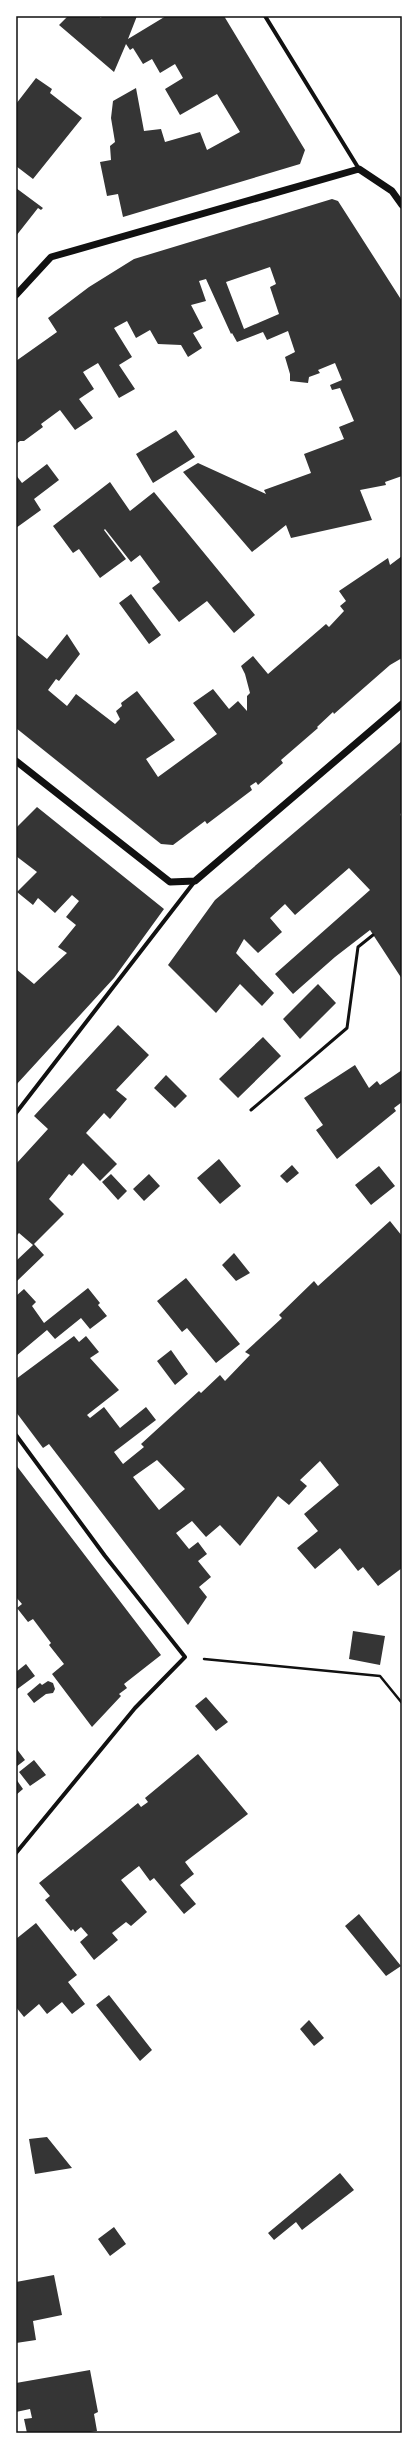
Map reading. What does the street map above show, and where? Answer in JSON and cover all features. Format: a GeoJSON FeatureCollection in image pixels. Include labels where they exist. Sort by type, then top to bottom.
{"type":"FeatureCollection","features":[{"type":"Feature","properties":{"kind":"street"},"geometry":{"type":"LineString","coordinates":[[265,16],[358,169],[392,191],[402,205]]}},
{"type":"Feature","properties":{"kind":"street"},"geometry":{"type":"LineString","coordinates":[[16,295],[51,257],[358,169]]}},
{"type":"Feature","properties":{"kind":"street"},"geometry":{"type":"LineString","coordinates":[[16,1113],[195,881],[402,704]]}},
{"type":"Feature","properties":{"kind":"street"},"geometry":{"type":"LineString","coordinates":[[16,761],[170,882],[195,881]]}},
{"type":"Feature","properties":{"kind":"street"},"geometry":{"type":"LineString","coordinates":[[16,1435],[105,1556],[185,1657],[135,1708],[16,1853]]}},
{"type":"Feature","properties":{"kind":"lane"},"geometry":{"type":"LineString","coordinates":[[251,1110],[347,1028],[358,946],[373,935]]}},
{"type":"Feature","properties":{"kind":"path"},"geometry":{"type":"LineString","coordinates":[[185,1657],[380,1676],[402,1703]]}},
{"type":"Feature","properties":{"kind":"building"},"geometry":{"type":"Polygon","coordinates":[[[68,16],[98,16],[101,18],[102,16],[137,16],[128,39],[166,16],[224,16],[305,150],[300,164],[123,217],[118,194],[107,196],[100,162],[111,160],[110,146],[115,142],[111,118],[113,101],[136,88],[144,131],[161,129],[165,142],[200,132],[207,150],[240,132],[217,94],[180,115],[165,89],[183,78],[175,64],[160,73],[152,59],[143,64],[133,48],[130,50],[126,44],[114,72],[59,25],[68,16]]]}},
{"type":"Feature","properties":{"kind":"building"},"geometry":{"type":"Polygon","coordinates":[[[36,78],[52,89],[50,93],[82,118],[33,179],[16,166],[16,104],[36,78]]]}},
{"type":"Feature","properties":{"kind":"building"},"geometry":{"type":"Polygon","coordinates":[[[16,188],[43,208],[41,210],[38,208],[16,236],[16,188]]]}},
{"type":"Feature","properties":{"kind":"building"},"geometry":{"type":"Polygon","coordinates":[[[332,199],[338,201],[402,301],[402,476],[385,482],[386,485],[360,490],[372,520],[291,538],[286,525],[252,552],[183,472],[198,463],[266,494],[264,490],[311,473],[304,454],[344,439],[339,427],[354,421],[340,388],[332,390],[330,385],[342,380],[335,363],[318,370],[320,373],[309,377],[308,383],[290,381],[290,374],[285,357],[295,352],[288,331],[267,340],[263,332],[237,342],[232,333],[231,334],[206,279],[199,281],[206,301],[191,305],[203,328],[193,333],[202,348],[188,357],[181,345],[158,344],[150,330],[136,338],[127,321],[114,328],[132,357],[119,365],[135,389],[119,398],[98,363],[83,372],[94,389],[79,399],[93,418],[75,430],[60,410],[41,424],[43,427],[24,441],[20,441],[16,444],[16,361],[57,332],[48,318],[89,287],[134,259],[332,199]],[[270,267],[226,282],[244,329],[279,314],[270,287],[276,284],[270,267]]]}},
{"type":"Feature","properties":{"kind":"building"},"geometry":{"type":"Polygon","coordinates":[[[176,430],[195,457],[153,483],[136,454],[176,430]]]}},
{"type":"Feature","properties":{"kind":"building"},"geometry":{"type":"Polygon","coordinates":[[[47,464],[59,480],[34,499],[41,510],[16,528],[16,475],[22,483],[47,464]]]}},
{"type":"Feature","properties":{"kind":"building"},"geometry":{"type":"Polygon","coordinates":[[[110,482],[130,511],[154,492],[255,615],[234,633],[207,601],[179,622],[152,588],[160,582],[140,555],[131,562],[105,529],[104,530],[126,559],[100,578],[79,549],[73,553],[53,526],[110,482]]]}},
{"type":"Feature","properties":{"kind":"building"},"geometry":{"type":"Polygon","coordinates":[[[402,556],[402,658],[390,665],[334,714],[333,712],[317,727],[318,728],[281,760],[283,763],[258,785],[256,782],[250,786],[252,790],[207,824],[205,821],[173,845],[161,844],[16,728],[16,634],[47,659],[67,634],[80,654],[59,681],[56,679],[48,690],[67,706],[76,694],[115,724],[120,719],[116,711],[122,706],[121,703],[137,691],[175,740],[146,759],[158,777],[217,734],[193,703],[213,689],[229,709],[238,701],[247,711],[247,696],[250,693],[245,674],[241,666],[253,656],[268,674],[326,624],[329,627],[344,611],[340,606],[346,601],[339,591],[388,558],[390,565],[402,556]]]}},
{"type":"Feature","properties":{"kind":"building"},"geometry":{"type":"Polygon","coordinates":[[[131,594],[161,635],[149,644],[119,603],[131,594]]]}},
{"type":"Feature","properties":{"kind":"building"},"geometry":{"type":"Polygon","coordinates":[[[402,741],[402,813],[400,814],[402,819],[402,979],[370,930],[335,957],[293,994],[275,974],[370,890],[349,868],[295,915],[285,904],[270,918],[282,932],[258,953],[244,939],[236,953],[274,993],[262,1006],[240,984],[216,1013],[168,965],[215,900],[402,741]]]}},
{"type":"Feature","properties":{"kind":"building"},"geometry":{"type":"Polygon","coordinates":[[[37,807],[164,909],[114,978],[16,1085],[16,969],[34,984],[67,953],[58,947],[76,925],[66,917],[79,901],[72,895],[55,913],[38,898],[33,905],[17,892],[37,872],[16,856],[16,828],[37,807]]]}},
{"type":"Feature","properties":{"kind":"building"},"geometry":{"type":"Polygon","coordinates":[[[318,984],[336,1003],[300,1039],[283,1019],[318,984]]]}},
{"type":"Feature","properties":{"kind":"building"},"geometry":{"type":"Polygon","coordinates":[[[118,1025],[149,1055],[116,1090],[127,1099],[110,1119],[104,1113],[86,1133],[117,1164],[100,1181],[83,1163],[72,1176],[69,1174],[49,1199],[64,1214],[34,1244],[44,1255],[16,1282],[16,1261],[33,1245],[19,1233],[16,1236],[16,1164],[48,1129],[34,1116],[118,1025]]]}},
{"type":"Feature","properties":{"kind":"building"},"geometry":{"type":"Polygon","coordinates":[[[263,1037],[281,1056],[238,1098],[219,1079],[263,1037]]]}},
{"type":"Feature","properties":{"kind":"building"},"geometry":{"type":"Polygon","coordinates":[[[355,1065],[369,1088],[377,1081],[380,1085],[402,1070],[402,1102],[394,1108],[396,1111],[337,1159],[316,1130],[323,1125],[304,1098],[355,1065]]]}},
{"type":"Feature","properties":{"kind":"building"},"geometry":{"type":"Polygon","coordinates":[[[166,1075],[187,1096],[175,1108],[154,1088],[166,1075]]]}},
{"type":"Feature","properties":{"kind":"building"},"geometry":{"type":"Polygon","coordinates":[[[219,1159],[241,1186],[220,1204],[197,1178],[219,1159]]]}},
{"type":"Feature","properties":{"kind":"building"},"geometry":{"type":"Polygon","coordinates":[[[292,1165],[299,1173],[287,1183],[280,1176],[292,1165]]]}},
{"type":"Feature","properties":{"kind":"building"},"geometry":{"type":"Polygon","coordinates":[[[379,1166],[395,1186],[371,1205],[355,1185],[379,1166]]]}},
{"type":"Feature","properties":{"kind":"building"},"geometry":{"type":"Polygon","coordinates":[[[111,1174],[127,1191],[118,1200],[102,1182],[111,1174]]]}},
{"type":"Feature","properties":{"kind":"building"},"geometry":{"type":"Polygon","coordinates":[[[149,1174],[160,1186],[144,1201],[133,1189],[149,1174]]]}},
{"type":"Feature","properties":{"kind":"building"},"geometry":{"type":"Polygon","coordinates":[[[390,1221],[402,1236],[402,1568],[378,1586],[363,1567],[358,1571],[340,1548],[315,1569],[297,1548],[318,1531],[304,1514],[339,1485],[320,1461],[300,1480],[307,1486],[289,1505],[278,1496],[240,1546],[220,1525],[206,1537],[192,1521],[176,1533],[189,1549],[198,1542],[207,1554],[198,1561],[211,1577],[199,1587],[207,1597],[188,1625],[49,1444],[43,1448],[16,1412],[16,1379],[74,1336],[79,1342],[86,1336],[99,1352],[90,1358],[119,1390],[87,1415],[90,1418],[104,1407],[120,1428],[146,1407],[156,1420],[114,1452],[123,1464],[144,1447],[141,1444],[199,1391],[201,1393],[220,1375],[225,1381],[250,1355],[245,1352],[282,1318],[279,1315],[314,1281],[318,1286],[390,1221]],[[157,1460],[133,1477],[159,1510],[185,1489],[157,1460]]]}},
{"type":"Feature","properties":{"kind":"building"},"geometry":{"type":"Polygon","coordinates":[[[234,1253],[250,1273],[236,1281],[222,1265],[234,1253]]]}},
{"type":"Feature","properties":{"kind":"building"},"geometry":{"type":"Polygon","coordinates":[[[186,1278],[240,1344],[216,1363],[187,1328],[182,1332],[157,1301],[186,1278]]]}},
{"type":"Feature","properties":{"kind":"building"},"geometry":{"type":"Polygon","coordinates":[[[88,1288],[100,1303],[98,1305],[107,1316],[90,1329],[81,1318],[55,1339],[47,1330],[16,1356],[16,1296],[24,1289],[36,1302],[32,1306],[44,1323],[88,1288]]]}},
{"type":"Feature","properties":{"kind":"building"},"geometry":{"type":"Polygon","coordinates":[[[171,1350],[188,1374],[175,1385],[157,1361],[171,1350]]]}},
{"type":"Feature","properties":{"kind":"building"},"geometry":{"type":"Polygon","coordinates":[[[16,1465],[161,1655],[124,1684],[127,1688],[119,1694],[121,1696],[92,1727],[52,1674],[64,1664],[49,1645],[51,1643],[33,1619],[28,1622],[17,1608],[22,1604],[16,1597],[16,1465]]]}},
{"type":"Feature","properties":{"kind":"building"},"geometry":{"type":"Polygon","coordinates":[[[353,1631],[385,1636],[380,1665],[349,1659],[353,1631]]]}},
{"type":"Feature","properties":{"kind":"building"},"geometry":{"type":"Polygon","coordinates":[[[26,1664],[35,1676],[16,1690],[16,1672],[26,1664]]]}},
{"type":"Feature","properties":{"kind":"building"},"geometry":{"type":"Polygon","coordinates":[[[48,1681],[53,1683],[55,1689],[53,1693],[46,1694],[34,1703],[27,1694],[40,1683],[42,1685],[48,1681]]]}},
{"type":"Feature","properties":{"kind":"building"},"geometry":{"type":"Polygon","coordinates":[[[206,1697],[228,1722],[216,1731],[195,1706],[206,1697]]]}},
{"type":"Feature","properties":{"kind":"building"},"geometry":{"type":"Polygon","coordinates":[[[16,1748],[25,1760],[16,1767],[16,1748]]]}},
{"type":"Feature","properties":{"kind":"building"},"geometry":{"type":"Polygon","coordinates":[[[198,1754],[248,1814],[185,1862],[194,1874],[180,1885],[196,1904],[184,1914],[154,1878],[150,1881],[139,1866],[121,1880],[147,1912],[131,1926],[126,1922],[112,1933],[118,1940],[94,1960],[80,1942],[88,1935],[81,1927],[75,1932],[73,1929],[71,1931],[45,1900],[50,1896],[39,1883],[138,1803],[141,1807],[148,1802],[145,1798],[198,1754]]]}},
{"type":"Feature","properties":{"kind":"building"},"geometry":{"type":"Polygon","coordinates":[[[34,1760],[46,1775],[30,1786],[19,1772],[34,1760]]]}},
{"type":"Feature","properties":{"kind":"building"},"geometry":{"type":"Polygon","coordinates":[[[16,1779],[23,1789],[16,1795],[16,1779]]]}},
{"type":"Feature","properties":{"kind":"building"},"geometry":{"type":"Polygon","coordinates":[[[359,1914],[401,1966],[386,1976],[345,1926],[359,1914]]]}},
{"type":"Feature","properties":{"kind":"building"},"geometry":{"type":"Polygon","coordinates":[[[36,1923],[77,1975],[68,1982],[85,2004],[72,2014],[62,2002],[47,2014],[39,2004],[24,2017],[16,2007],[16,1939],[36,1923]]]}},
{"type":"Feature","properties":{"kind":"building"},"geometry":{"type":"Polygon","coordinates":[[[109,1995],[152,2050],[140,2061],[96,2005],[109,1995]]]}},
{"type":"Feature","properties":{"kind":"building"},"geometry":{"type":"Polygon","coordinates":[[[309,2020],[324,2038],[314,2046],[300,2029],[309,2020]]]}},
{"type":"Feature","properties":{"kind":"building"},"geometry":{"type":"Polygon","coordinates":[[[47,2137],[72,2168],[35,2174],[29,2139],[47,2137]]]}},
{"type":"Feature","properties":{"kind":"building"},"geometry":{"type":"Polygon","coordinates":[[[340,2173],[354,2190],[302,2230],[296,2222],[274,2240],[268,2233],[340,2173]]]}},
{"type":"Feature","properties":{"kind":"building"},"geometry":{"type":"Polygon","coordinates":[[[114,2227],[126,2244],[110,2256],[98,2239],[114,2227]]]}},
{"type":"Feature","properties":{"kind":"building"},"geometry":{"type":"Polygon","coordinates":[[[54,2275],[62,2315],[33,2321],[36,2340],[16,2343],[16,2282],[54,2275]]]}},
{"type":"Feature","properties":{"kind":"building"},"geometry":{"type":"Polygon","coordinates":[[[90,2370],[98,2412],[94,2414],[97,2431],[84,2433],[27,2433],[24,2419],[32,2418],[30,2409],[16,2412],[16,2383],[90,2370]]]}}]}
